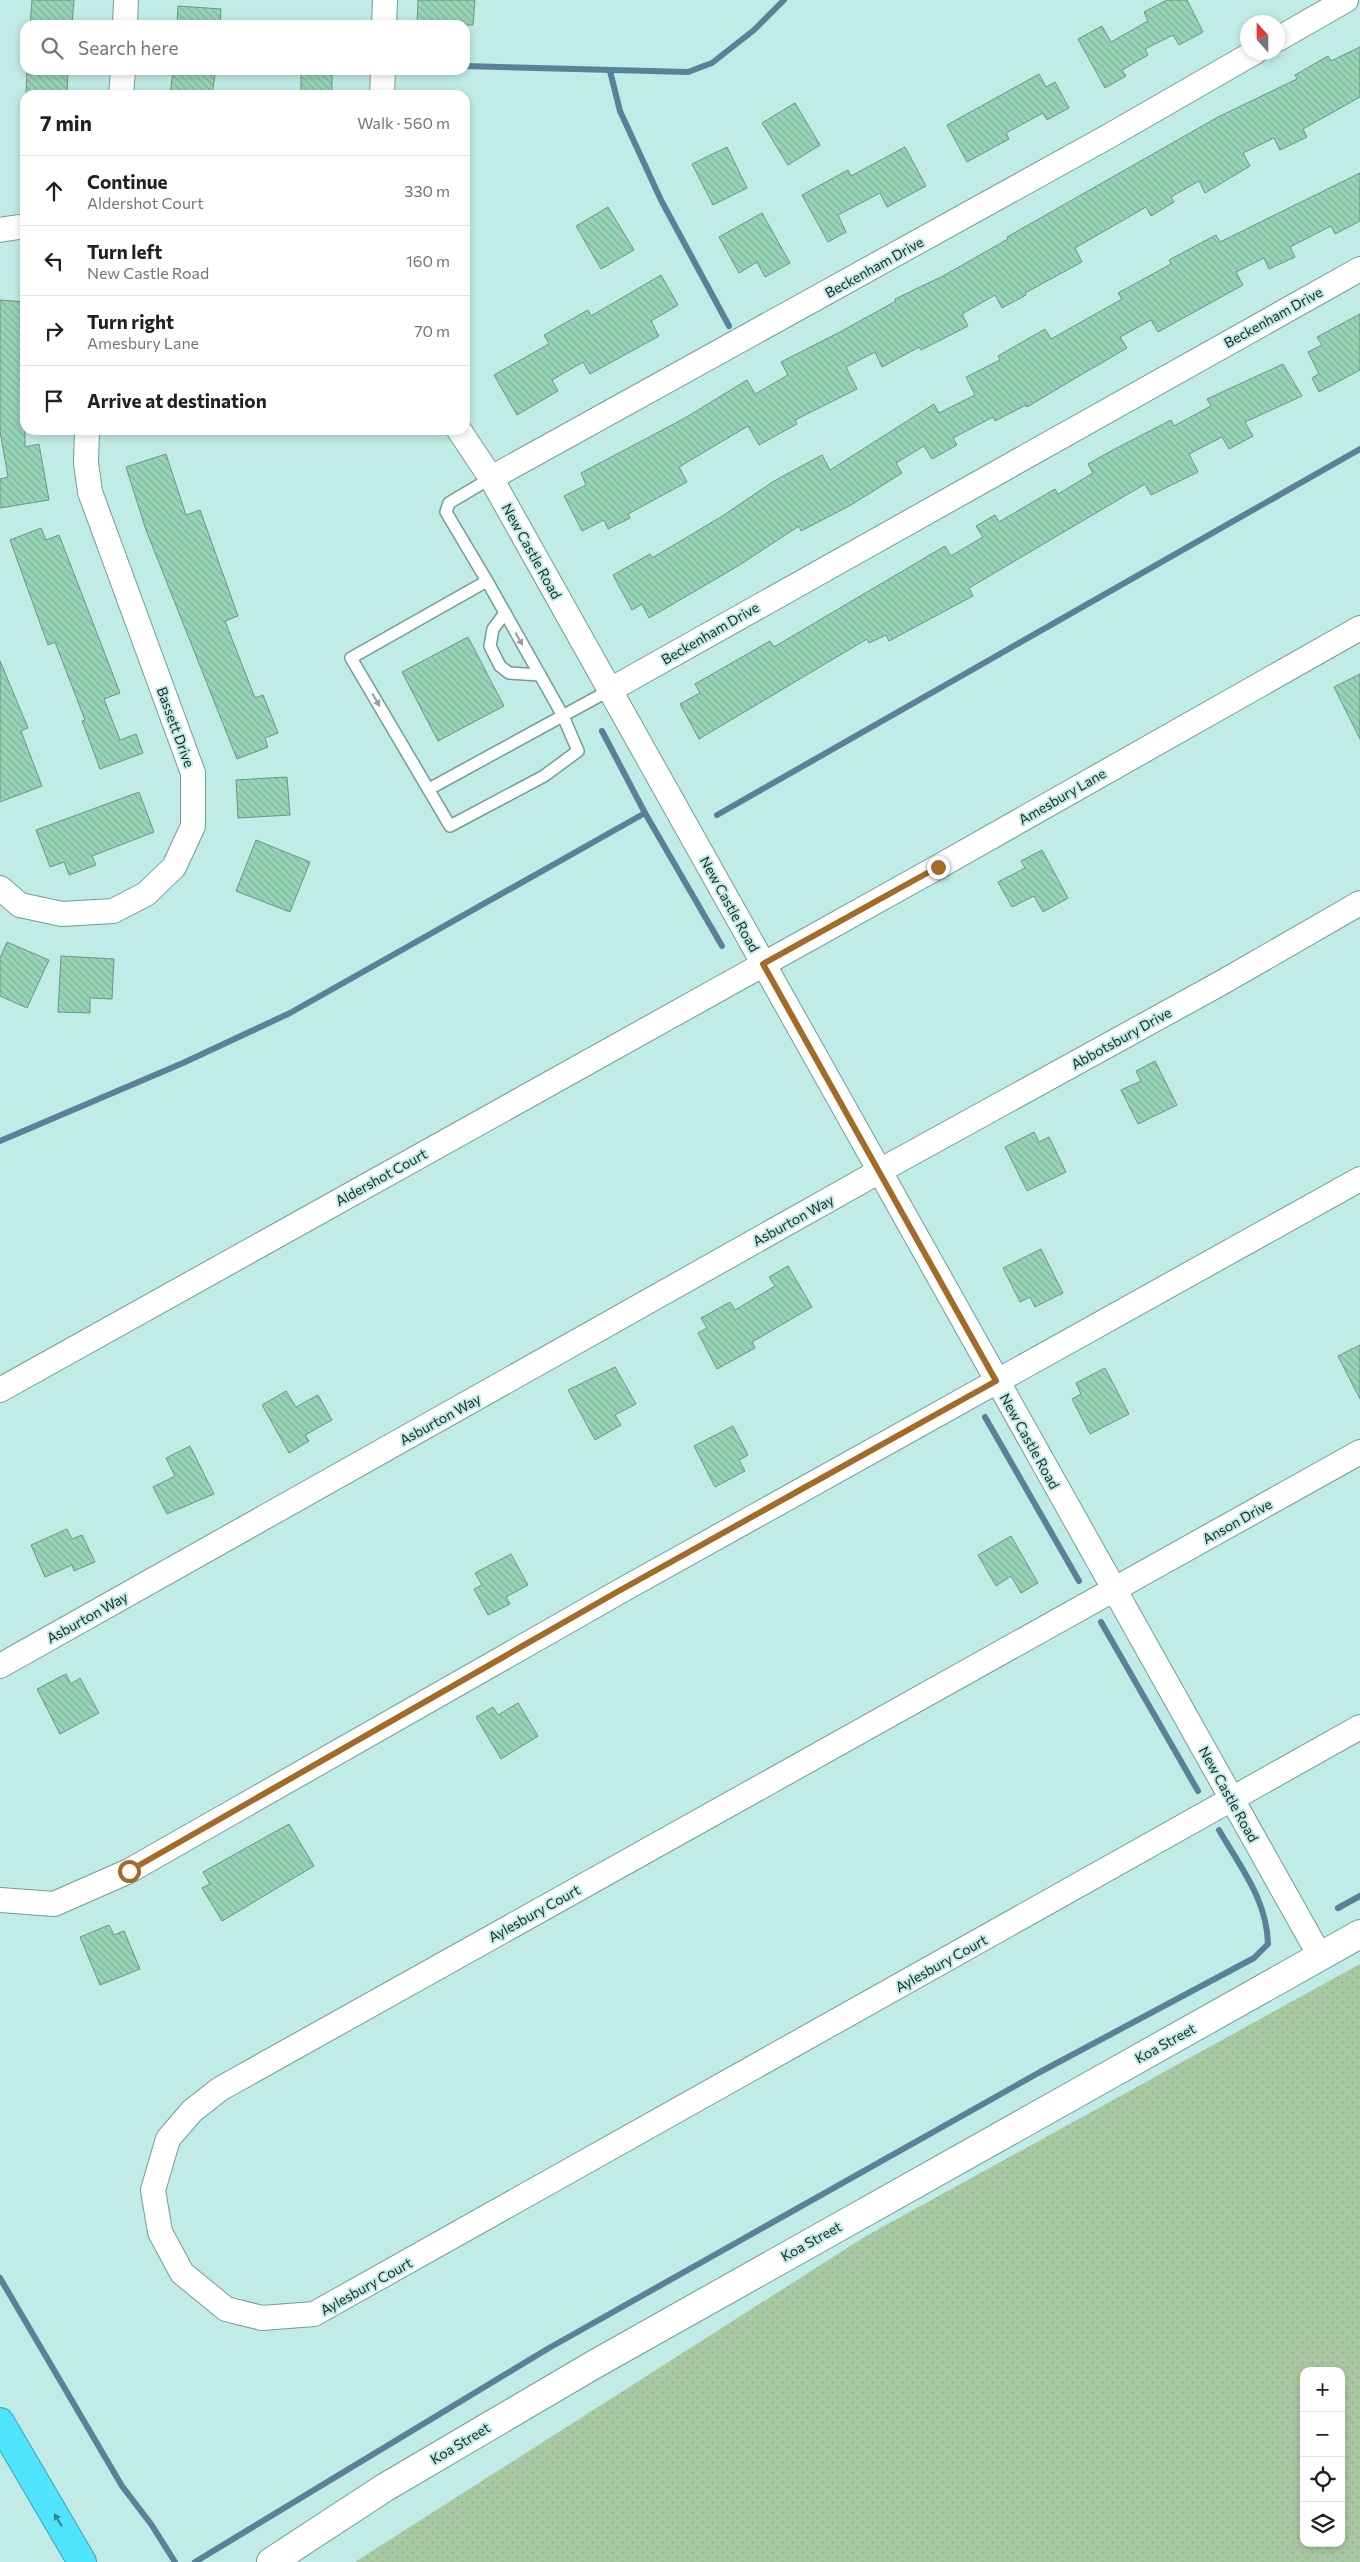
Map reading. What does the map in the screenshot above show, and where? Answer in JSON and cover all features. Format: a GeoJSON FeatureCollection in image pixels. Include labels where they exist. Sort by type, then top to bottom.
{"type":"FeatureCollection","features":[{"type":"Feature","properties":{"kind":"highway"},"geometry":{"type":"LineString","coordinates":[[0,2422],[82,2562]]}},
{"type":"Feature","properties":{"kind":"main road","name":"Koa Street"},"geometry":{"type":"LineString","coordinates":[[270,2562],[377,2492],[595,2364],[1360,1934]]}},
{"type":"Feature","properties":{"kind":"street"},"geometry":{"type":"LineString","coordinates":[[125,20],[126,0]]}},
{"type":"Feature","properties":{"kind":"street"},"geometry":{"type":"LineString","coordinates":[[384,20],[385,0]]}},
{"type":"Feature","properties":{"kind":"street"},"geometry":{"type":"LineString","coordinates":[[1285,35],[1346,0]]}},
{"type":"Feature","properties":{"kind":"street","name":"Beckenham Drive"},"geometry":{"type":"LineString","coordinates":[[491,478],[1109,136],[1240,60]]}},
{"type":"Feature","properties":{"kind":"street"},"geometry":{"type":"LineString","coordinates":[[121,90],[123,75]]}},
{"type":"Feature","properties":{"kind":"street"},"geometry":{"type":"LineString","coordinates":[[382,90],[383,75]]}},
{"type":"Feature","properties":{"kind":"street"},"geometry":{"type":"LineString","coordinates":[[0,230],[20,227]]}},
{"type":"Feature","properties":{"kind":"street","name":"Beckenham Drive"},"geometry":{"type":"LineString","coordinates":[[610,690],[1360,268]]}},
{"type":"Feature","properties":{"kind":"street","name":"Bassett Drive"},"geometry":{"type":"LineString","coordinates":[[0,888],[20,905],[62,914],[113,911],[146,894],[174,866],[193,826],[193,773],[90,492],[86,463],[87,435]]}},
{"type":"Feature","properties":{"kind":"street","name":"New Castle Road"},"geometry":{"type":"LineString","coordinates":[[462,435],[491,478],[1320,1956]]}},
{"type":"Feature","properties":{"kind":"street","name":"Amesbury Lane"},"geometry":{"type":"LineString","coordinates":[[763,964],[1360,628]]}},
{"type":"Feature","properties":{"kind":"street","name":"Abbotsbury Drive"},"geometry":{"type":"LineString","coordinates":[[880,1171],[1222,983],[1360,903]]}},
{"type":"Feature","properties":{"kind":"street","name":"Aldershot Court"},"geometry":{"type":"LineString","coordinates":[[0,1390],[763,964]]}},
{"type":"Feature","properties":{"kind":"street","name":"Asburton Way"},"geometry":{"type":"LineString","coordinates":[[0,1666],[880,1171]]}},
{"type":"Feature","properties":{"kind":"street"},"geometry":{"type":"LineString","coordinates":[[0,1900],[54,1904],[129,1871],[617,1592],[1360,1179]]}},
{"type":"Feature","properties":{"kind":"street","name":"Anson Drive"},"geometry":{"type":"LineString","coordinates":[[1113,1590],[1360,1452]]}},
{"type":"Feature","properties":{"kind":"street","name":"Aylesbury Court"},"geometry":{"type":"LineString","coordinates":[[1113,1590],[220,2089],[192,2111],[168,2139],[153,2190],[160,2232],[182,2273],[226,2309],[262,2318],[314,2314],[1232,1799]]}},
{"type":"Feature","properties":{"kind":"street"},"geometry":{"type":"LineString","coordinates":[[1232,1799],[1360,1727]]}},
{"type":"Feature","properties":{"kind":"lane"},"geometry":{"type":"LineString","coordinates":[[487,581],[352,658],[450,826],[544,776],[578,751],[563,716],[487,581],[446,512],[449,503],[491,478]]}},
{"type":"Feature","properties":{"kind":"lane"},"geometry":{"type":"LineString","coordinates":[[505,613],[493,629],[490,646],[500,666],[509,673],[540,675]]}},
{"type":"Feature","properties":{"kind":"lane"},"geometry":{"type":"LineString","coordinates":[[428,790],[610,690]]}},
{"type":"Feature","properties":{"kind":"green space"},"geometry":{"type":"Polygon","coordinates":[[[1360,1964],[1360,2562],[355,2562],[866,2236],[1360,1964]]]}},
{"type":"Feature","properties":{"kind":"building"},"geometry":{"type":"Polygon","coordinates":[[[32,0],[74,0],[72,20],[30,20],[32,0]]]}},
{"type":"Feature","properties":{"kind":"building"},"geometry":{"type":"Polygon","coordinates":[[[418,0],[475,0],[473,25],[470,25],[470,20],[417,20],[418,0]]]}},
{"type":"Feature","properties":{"kind":"building"},"geometry":{"type":"Polygon","coordinates":[[[1167,0],[1187,0],[1203,32],[1179,45],[1173,35],[1145,49],[1148,55],[1122,70],[1126,76],[1105,88],[1078,39],[1102,26],[1111,42],[1148,21],[1144,12],[1167,0]]]}},
{"type":"Feature","properties":{"kind":"building"},"geometry":{"type":"Polygon","coordinates":[[[178,6],[221,9],[220,20],[177,20],[178,6]]]}},
{"type":"Feature","properties":{"kind":"building"},"geometry":{"type":"Polygon","coordinates":[[[1360,47],[1360,97],[1303,129],[1307,137],[1280,150],[1274,138],[1243,153],[1250,166],[1205,193],[1199,181],[1171,197],[1174,202],[1151,216],[1146,207],[1075,248],[1082,262],[1025,293],[1026,295],[1002,308],[995,295],[962,314],[968,326],[921,350],[919,347],[882,367],[875,352],[846,367],[857,389],[795,420],[797,424],[759,445],[748,426],[679,467],[687,482],[628,514],[630,518],[608,529],[604,520],[582,531],[564,496],[586,485],[581,473],[685,418],[747,380],[755,394],[788,375],[781,362],[840,332],[896,301],[895,299],[943,276],[1008,239],[1007,237],[1218,117],[1297,79],[1295,75],[1328,56],[1331,61],[1360,47]]]}},
{"type":"Feature","properties":{"kind":"building"},"geometry":{"type":"Polygon","coordinates":[[[1039,74],[1046,87],[1055,82],[1069,108],[1047,120],[1043,113],[1006,133],[1009,139],[967,162],[947,125],[1039,74]]]}},
{"type":"Feature","properties":{"kind":"building"},"geometry":{"type":"Polygon","coordinates":[[[27,75],[68,75],[67,90],[26,90],[27,75]]]}},
{"type":"Feature","properties":{"kind":"building"},"geometry":{"type":"Polygon","coordinates":[[[172,75],[215,75],[213,90],[171,90],[172,75]]]}},
{"type":"Feature","properties":{"kind":"building"},"geometry":{"type":"Polygon","coordinates":[[[301,75],[332,75],[332,90],[301,90],[301,75]]]}},
{"type":"Feature","properties":{"kind":"building"},"geometry":{"type":"Polygon","coordinates":[[[795,103],[820,145],[788,165],[762,123],[795,103]]]}},
{"type":"Feature","properties":{"kind":"building"},"geometry":{"type":"Polygon","coordinates":[[[727,147],[747,188],[713,205],[692,164],[727,147]]]}},
{"type":"Feature","properties":{"kind":"building"},"geometry":{"type":"Polygon","coordinates":[[[905,147],[926,186],[887,207],[880,193],[838,215],[846,232],[828,242],[802,195],[848,170],[851,176],[905,147]]]}},
{"type":"Feature","properties":{"kind":"building"},"geometry":{"type":"Polygon","coordinates":[[[1360,173],[1360,221],[1335,234],[1331,226],[1290,247],[1295,257],[1269,269],[1264,258],[1236,272],[1243,285],[1158,332],[1151,320],[1120,337],[1127,348],[1027,407],[1026,405],[995,421],[993,417],[953,438],[957,445],[932,459],[924,446],[896,463],[902,473],[851,505],[801,531],[799,526],[738,566],[649,618],[642,604],[632,610],[613,575],[650,554],[652,558],[724,515],[774,481],[822,455],[830,470],[934,404],[939,413],[975,395],[966,377],[1000,360],[998,356],[1045,329],[1051,339],[1122,299],[1118,293],[1171,264],[1169,260],[1216,235],[1220,242],[1360,173]]]}},
{"type":"Feature","properties":{"kind":"building"},"geometry":{"type":"Polygon","coordinates":[[[608,207],[634,250],[601,269],[576,226],[608,207]]]}},
{"type":"Feature","properties":{"kind":"building"},"geometry":{"type":"Polygon","coordinates":[[[762,213],[790,263],[765,277],[757,262],[739,273],[719,237],[762,213]]]}},
{"type":"Feature","properties":{"kind":"building"},"geometry":{"type":"Polygon","coordinates":[[[661,275],[678,305],[651,321],[659,336],[590,374],[583,362],[552,380],[558,391],[517,415],[494,375],[549,344],[544,335],[588,310],[591,316],[661,275]]]}},
{"type":"Feature","properties":{"kind":"building"},"geometry":{"type":"Polygon","coordinates":[[[0,300],[20,302],[20,435],[25,435],[25,447],[39,444],[49,500],[0,508],[0,479],[8,477],[0,431],[0,300]]]}},
{"type":"Feature","properties":{"kind":"building"},"geometry":{"type":"Polygon","coordinates":[[[1360,314],[1360,370],[1319,392],[1312,378],[1319,374],[1308,352],[1322,345],[1317,337],[1360,314]]]}},
{"type":"Feature","properties":{"kind":"building"},"geometry":{"type":"Polygon","coordinates":[[[1283,364],[1302,396],[1245,422],[1253,436],[1229,449],[1222,437],[1189,454],[1198,472],[1151,495],[1145,484],[969,588],[973,596],[889,641],[886,635],[869,643],[867,639],[699,739],[680,704],[700,693],[695,684],[770,641],[774,647],[945,546],[951,556],[983,537],[976,526],[995,515],[999,522],[1055,489],[1058,494],[1093,473],[1088,464],[1171,420],[1174,426],[1211,406],[1207,399],[1283,364]]]}},
{"type":"Feature","properties":{"kind":"building"},"geometry":{"type":"Polygon","coordinates":[[[166,454],[186,515],[200,510],[238,616],[225,621],[255,698],[263,695],[278,733],[265,738],[268,747],[237,759],[146,530],[126,467],[166,454]]]}},
{"type":"Feature","properties":{"kind":"building"},"geometry":{"type":"Polygon","coordinates":[[[41,528],[46,540],[59,535],[120,693],[104,699],[120,740],[136,734],[143,753],[100,769],[82,721],[85,720],[55,642],[48,645],[10,540],[41,528]]]}},
{"type":"Feature","properties":{"kind":"building"},"geometry":{"type":"Polygon","coordinates":[[[468,637],[504,706],[438,741],[402,672],[468,637]]]}},
{"type":"Feature","properties":{"kind":"building"},"geometry":{"type":"Polygon","coordinates":[[[0,661],[28,728],[21,731],[42,786],[0,802],[0,661]]]}},
{"type":"Feature","properties":{"kind":"building"},"geometry":{"type":"Polygon","coordinates":[[[1360,674],[1360,739],[1334,687],[1360,674]]]}},
{"type":"Feature","properties":{"kind":"building"},"geometry":{"type":"Polygon","coordinates":[[[287,777],[290,815],[238,818],[236,780],[287,777]]]}},
{"type":"Feature","properties":{"kind":"building"},"geometry":{"type":"Polygon","coordinates":[[[139,792],[154,832],[92,856],[96,865],[69,875],[64,862],[50,867],[36,830],[139,792]]]}},
{"type":"Feature","properties":{"kind":"building"},"geometry":{"type":"Polygon","coordinates":[[[256,840],[310,862],[290,912],[236,891],[256,840]]]}},
{"type":"Feature","properties":{"kind":"building"},"geometry":{"type":"Polygon","coordinates":[[[1042,850],[1068,898],[1043,912],[1034,896],[1012,907],[998,882],[1025,868],[1021,861],[1042,850]]]}},
{"type":"Feature","properties":{"kind":"building"},"geometry":{"type":"Polygon","coordinates":[[[7,942],[49,960],[27,1008],[0,996],[0,958],[7,942]]]}},
{"type":"Feature","properties":{"kind":"building"},"geometry":{"type":"Polygon","coordinates":[[[61,956],[114,959],[112,999],[90,998],[90,1013],[58,1012],[61,956]]]}},
{"type":"Feature","properties":{"kind":"building"},"geometry":{"type":"Polygon","coordinates":[[[1155,1061],[1177,1105],[1138,1124],[1121,1090],[1141,1081],[1136,1071],[1155,1061]]]}},
{"type":"Feature","properties":{"kind":"building"},"geometry":{"type":"Polygon","coordinates":[[[1034,1132],[1039,1142],[1049,1137],[1066,1172],[1027,1191],[1005,1147],[1034,1132]]]}},
{"type":"Feature","properties":{"kind":"building"},"geometry":{"type":"Polygon","coordinates":[[[1041,1249],[1063,1293],[1035,1307],[1030,1297],[1020,1302],[1003,1268],[1041,1249]]]}},
{"type":"Feature","properties":{"kind":"building"},"geometry":{"type":"Polygon","coordinates":[[[788,1266],[812,1307],[752,1342],[755,1348],[717,1369],[698,1333],[707,1328],[701,1318],[730,1302],[735,1310],[775,1286],[769,1277],[788,1266]]]}},
{"type":"Feature","properties":{"kind":"building"},"geometry":{"type":"Polygon","coordinates":[[[1360,1345],[1360,1399],[1338,1356],[1360,1345]]]}},
{"type":"Feature","properties":{"kind":"building"},"geometry":{"type":"Polygon","coordinates":[[[615,1367],[636,1404],[615,1415],[621,1425],[595,1440],[568,1390],[615,1367]]]}},
{"type":"Feature","properties":{"kind":"building"},"geometry":{"type":"Polygon","coordinates":[[[1105,1368],[1129,1414],[1090,1434],[1072,1399],[1081,1394],[1076,1383],[1105,1368]]]}},
{"type":"Feature","properties":{"kind":"building"},"geometry":{"type":"Polygon","coordinates":[[[286,1391],[296,1407],[318,1395],[332,1420],[305,1435],[309,1441],[289,1453],[262,1405],[286,1391]]]}},
{"type":"Feature","properties":{"kind":"building"},"geometry":{"type":"Polygon","coordinates":[[[733,1426],[748,1455],[739,1460],[745,1471],[715,1487],[694,1446],[733,1426]]]}},
{"type":"Feature","properties":{"kind":"building"},"geometry":{"type":"Polygon","coordinates":[[[190,1446],[214,1494],[167,1514],[153,1487],[175,1476],[166,1458],[190,1446]]]}},
{"type":"Feature","properties":{"kind":"building"},"geometry":{"type":"Polygon","coordinates":[[[67,1529],[72,1539],[82,1535],[95,1562],[74,1571],[72,1565],[45,1577],[31,1545],[67,1529]]]}},
{"type":"Feature","properties":{"kind":"building"},"geometry":{"type":"Polygon","coordinates":[[[1011,1536],[1038,1583],[1021,1593],[1011,1576],[996,1586],[978,1555],[1011,1536]]]}},
{"type":"Feature","properties":{"kind":"building"},"geometry":{"type":"Polygon","coordinates":[[[511,1554],[528,1585],[506,1597],[510,1604],[488,1615],[474,1589],[482,1585],[475,1573],[511,1554]]]}},
{"type":"Feature","properties":{"kind":"building"},"geometry":{"type":"Polygon","coordinates":[[[66,1674],[71,1684],[80,1678],[99,1713],[60,1734],[37,1689],[66,1674]]]}},
{"type":"Feature","properties":{"kind":"building"},"geometry":{"type":"Polygon","coordinates":[[[518,1703],[538,1736],[501,1759],[476,1717],[493,1707],[498,1715],[518,1703]]]}},
{"type":"Feature","properties":{"kind":"building"},"geometry":{"type":"Polygon","coordinates":[[[289,1824],[314,1866],[222,1921],[202,1888],[210,1884],[203,1872],[289,1824]]]}},
{"type":"Feature","properties":{"kind":"building"},"geometry":{"type":"Polygon","coordinates":[[[109,1925],[114,1935],[124,1931],[140,1969],[100,1985],[80,1937],[109,1925]]]}},
{"type":"Feature","properties":{"kind":"waterway"},"geometry":{"type":"LineString","coordinates":[[470,66],[688,72],[712,63],[754,30],[784,0]]}},
{"type":"Feature","properties":{"kind":"waterway"},"geometry":{"type":"LineString","coordinates":[[610,71],[620,111],[661,200],[729,326]]}},
{"type":"Feature","properties":{"kind":"waterway"},"geometry":{"type":"LineString","coordinates":[[717,815],[1360,449]]}},
{"type":"Feature","properties":{"kind":"waterway"},"geometry":{"type":"LineString","coordinates":[[602,731],[645,813],[722,946]]}},
{"type":"Feature","properties":{"kind":"waterway"},"geometry":{"type":"LineString","coordinates":[[0,1141],[183,1063],[290,1013],[645,813]]}},
{"type":"Feature","properties":{"kind":"waterway"},"geometry":{"type":"LineString","coordinates":[[985,1417],[1079,1581]]}},
{"type":"Feature","properties":{"kind":"waterway"},"geometry":{"type":"LineString","coordinates":[[1101,1622],[1198,1791]]}},
{"type":"Feature","properties":{"kind":"waterway"},"geometry":{"type":"LineString","coordinates":[[195,2562],[549,2348],[1040,2072],[1254,1958],[1268,1944],[1267,1928],[1263,1913],[1244,1871],[1219,1830]]}},
{"type":"Feature","properties":{"kind":"waterway"},"geometry":{"type":"LineString","coordinates":[[1338,1908],[1360,1896]]}},
{"type":"Feature","properties":{"kind":"waterway"},"geometry":{"type":"LineString","coordinates":[[0,2278],[122,2486],[151,2524],[175,2562]]}},
{"type":"Feature","properties":{"kind":"route"},"geometry":{"type":"LineString","coordinates":[[129,1871],[617,1592],[879,1448],[996,1381],[763,964],[938,867]]}}]}
